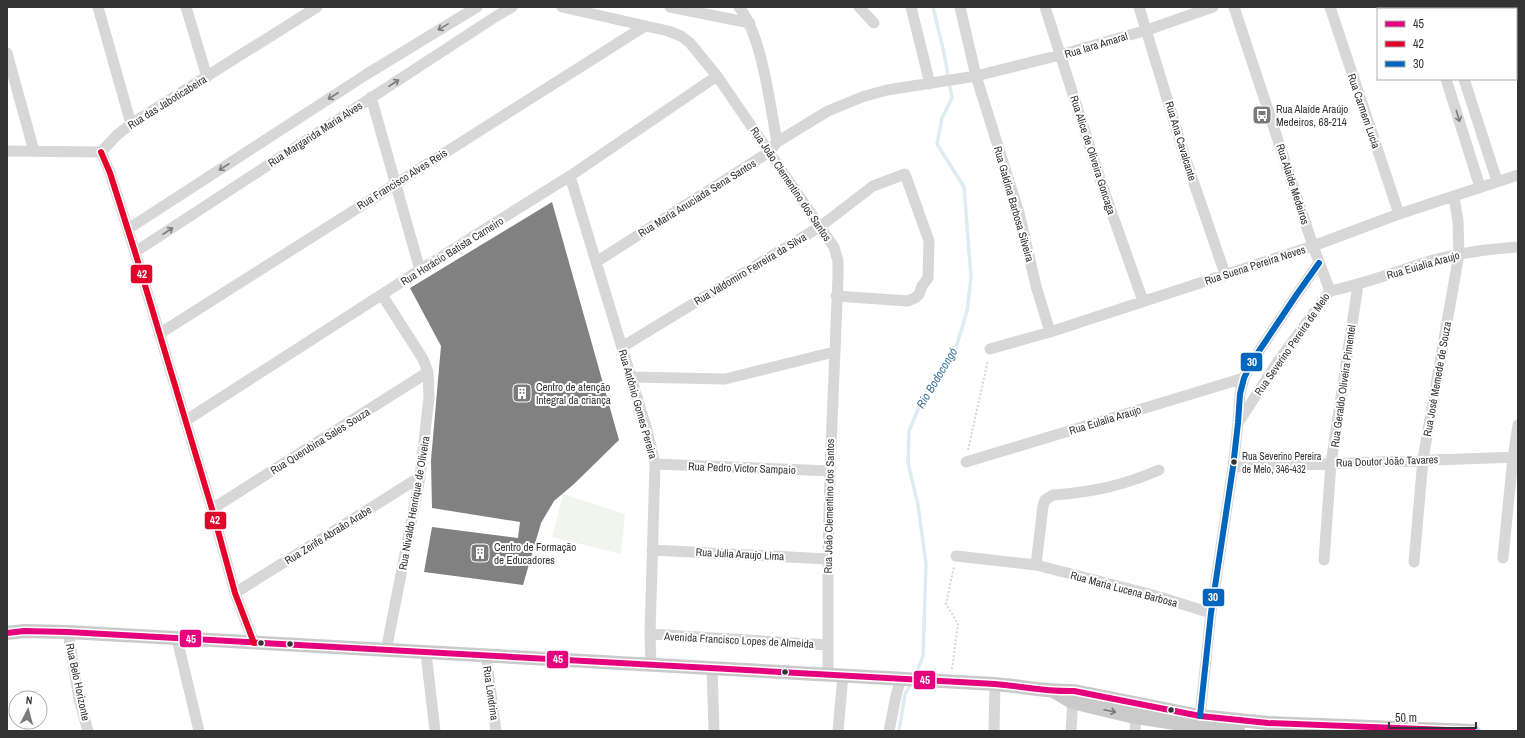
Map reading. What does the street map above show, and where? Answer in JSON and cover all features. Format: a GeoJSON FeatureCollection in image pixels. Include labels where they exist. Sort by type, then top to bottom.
{"type":"FeatureCollection","features":[{"type":"Feature","properties":{"kind":"main road"},"geometry":{"type":"LineString","coordinates":[[7,633],[24,631],[68,632],[995,684],[1020,686],[1055,692],[1136,716],[1200,727],[1238,731]]}},
{"type":"Feature","properties":{"kind":"main road"},"geometry":{"type":"LineString","coordinates":[[1073,697],[1269,727],[1473,731]]}},
{"type":"Feature","properties":{"kind":"street"},"geometry":{"type":"LineString","coordinates":[[98,7],[131,124]]}},
{"type":"Feature","properties":{"kind":"street"},"geometry":{"type":"LineString","coordinates":[[186,7],[207,77]]}},
{"type":"Feature","properties":{"kind":"street","name":"Rua das Jaboticabeira"},"geometry":{"type":"LineString","coordinates":[[101,152],[117,135],[131,124],[317,7]]}},
{"type":"Feature","properties":{"kind":"street","name":"Rua Margarida Maria Alves"},"geometry":{"type":"LineString","coordinates":[[128,229],[367,74],[476,7]]}},
{"type":"Feature","properties":{"kind":"street","name":"Rua Margarida Maria Alves"},"geometry":{"type":"LineString","coordinates":[[135,252],[512,7]]}},
{"type":"Feature","properties":{"kind":"street","name":"Rua João Clementino dos Santos"},"geometry":{"type":"LineString","coordinates":[[562,7],[668,31],[681,36],[690,43],[716,76],[834,246],[838,261],[830,471],[828,674]]}},
{"type":"Feature","properties":{"kind":"street"},"geometry":{"type":"LineString","coordinates":[[670,7],[750,23]]}},
{"type":"Feature","properties":{"kind":"street"},"geometry":{"type":"LineString","coordinates":[[739,7],[750,23],[755,40],[767,86],[776,142]]}},
{"type":"Feature","properties":{"kind":"street"},"geometry":{"type":"LineString","coordinates":[[859,7],[874,23]]}},
{"type":"Feature","properties":{"kind":"street"},"geometry":{"type":"LineString","coordinates":[[911,7],[933,84]]}},
{"type":"Feature","properties":{"kind":"street","name":"Rua Galdina Barbosa Silveira"},"geometry":{"type":"LineString","coordinates":[[960,7],[976,76],[1019,213],[1034,279],[1050,332]]}},
{"type":"Feature","properties":{"kind":"street","name":"Rua Alice de Oliveira Goncaga"},"geometry":{"type":"LineString","coordinates":[[1045,7],[1102,185],[1143,302]]}},
{"type":"Feature","properties":{"kind":"street","name":"Rua Ana Cavalcante"},"geometry":{"type":"LineString","coordinates":[[1140,7],[1184,154],[1225,274]]}},
{"type":"Feature","properties":{"kind":"street","name":"Rua Iara Amaral"},"geometry":{"type":"LineString","coordinates":[[976,76],[1060,55],[1147,30],[1213,7]]}},
{"type":"Feature","properties":{"kind":"street","name":"Rua Alaíde Medeiros"},"geometry":{"type":"LineString","coordinates":[[1234,7],[1314,246]]}},
{"type":"Feature","properties":{"kind":"street","name":"Rua Carmem Lucia"},"geometry":{"type":"LineString","coordinates":[[1330,7],[1399,214]]}},
{"type":"Feature","properties":{"kind":"street","name":"Rua Francisco Alves Reis"},"geometry":{"type":"LineString","coordinates":[[159,334],[645,26]]}},
{"type":"Feature","properties":{"kind":"street"},"geometry":{"type":"LineString","coordinates":[[7,53],[34,151]]}},
{"type":"Feature","properties":{"kind":"street","name":"Rua Horácio Batista Carneiro"},"geometry":{"type":"LineString","coordinates":[[185,421],[382,296],[420,270],[570,176],[716,76]]}},
{"type":"Feature","properties":{"kind":"street","name":"Rua Maria Anuciada Sena Santos"},"geometry":{"type":"LineString","coordinates":[[596,262],[769,152],[776,142],[828,111],[849,101],[886,90],[933,84],[976,76]]}},
{"type":"Feature","properties":{"kind":"street"},"geometry":{"type":"LineString","coordinates":[[1446,80],[1480,187]]}},
{"type":"Feature","properties":{"kind":"street"},"geometry":{"type":"LineString","coordinates":[[1464,80],[1497,181]]}},
{"type":"Feature","properties":{"kind":"street"},"geometry":{"type":"LineString","coordinates":[[371,98],[420,270]]}},
{"type":"Feature","properties":{"kind":"street"},"geometry":{"type":"LineString","coordinates":[[7,151],[101,152],[110,173],[135,252],[212,509],[235,593],[254,643]]}},
{"type":"Feature","properties":{"kind":"street","name":"Rua Valdomiro Ferreira da Silva"},"geometry":{"type":"LineString","coordinates":[[622,347],[821,226],[873,186],[905,174],[929,241],[928,278],[922,286],[919,294],[908,301],[836,296]]}},
{"type":"Feature","properties":{"kind":"street","name":"Rua Suena Pereira Neves"},"geometry":{"type":"LineString","coordinates":[[990,349],[1050,332],[1314,246],[1399,214],[1518,175]]}},
{"type":"Feature","properties":{"kind":"street","name":"Rua Antônio Gomes Pereira"},"geometry":{"type":"LineString","coordinates":[[570,176],[648,430],[655,464],[650,634],[651,664]]}},
{"type":"Feature","properties":{"kind":"street","name":"Rua José Memede de Souza"},"geometry":{"type":"LineString","coordinates":[[1414,562],[1423,459],[1459,254],[1458,221],[1454,197]]}},
{"type":"Feature","properties":{"kind":"street","name":"Rua Severino Pereira de Melo"},"geometry":{"type":"LineString","coordinates":[[1238,423],[1279,360],[1330,291],[1314,246]]}},
{"type":"Feature","properties":{"kind":"street","name":"Rua Euialia Araujo"},"geometry":{"type":"LineString","coordinates":[[1330,291],[1358,285],[1428,262],[1459,254],[1518,247]]}},
{"type":"Feature","properties":{"kind":"street","name":"Rua Severino Pereira de Melo"},"geometry":{"type":"LineString","coordinates":[[1200,716],[1212,613],[1233,467],[1240,394],[1244,378],[1261,347],[1296,294],[1319,263]]}},
{"type":"Feature","properties":{"kind":"street","name":"Rua Geraldo Oliveira Pimentel"},"geometry":{"type":"LineString","coordinates":[[1324,560],[1331,463],[1358,285]]}},
{"type":"Feature","properties":{"kind":"street","name":"Rua Nivaldo Henrique de Oliveira"},"geometry":{"type":"LineString","coordinates":[[382,296],[423,359],[428,372],[429,397],[420,477],[386,651]]}},
{"type":"Feature","properties":{"kind":"street"},"geometry":{"type":"LineString","coordinates":[[632,377],[725,379],[834,352]]}},
{"type":"Feature","properties":{"kind":"street","name":"Rua Querubina Sales Souza"},"geometry":{"type":"LineString","coordinates":[[212,509],[428,372]]}},
{"type":"Feature","properties":{"kind":"street","name":"Rua Eulalia Araujo"},"geometry":{"type":"LineString","coordinates":[[966,462],[1244,378]]}},
{"type":"Feature","properties":{"kind":"street"},"geometry":{"type":"LineString","coordinates":[[1503,558],[1518,425]]}},
{"type":"Feature","properties":{"kind":"street","name":"Rua Doutor João Tavares"},"geometry":{"type":"LineString","coordinates":[[1233,467],[1423,459],[1515,457]]}},
{"type":"Feature","properties":{"kind":"street","name":"Rua Pedro Victor Sampaio"},"geometry":{"type":"LineString","coordinates":[[655,464],[830,471]]}},
{"type":"Feature","properties":{"kind":"street"},"geometry":{"type":"LineString","coordinates":[[1036,565],[1045,500],[1053,495],[1082,493],[1110,488],[1134,481],[1159,470]]}},
{"type":"Feature","properties":{"kind":"street","name":"Rua Zerife Abraão Arabe"},"geometry":{"type":"LineString","coordinates":[[235,593],[420,477]]}},
{"type":"Feature","properties":{"kind":"street","name":"Rua Julia Araujo Lima"},"geometry":{"type":"LineString","coordinates":[[652,550],[828,559]]}},
{"type":"Feature","properties":{"kind":"street","name":"Rua Maria Lucena Barbosa"},"geometry":{"type":"LineString","coordinates":[[956,556],[1036,565],[1212,613]]}},
{"type":"Feature","properties":{"kind":"street","name":"Rua Belo Horizonte"},"geometry":{"type":"LineString","coordinates":[[68,632],[79,699],[88,731]]}},
{"type":"Feature","properties":{"kind":"street","name":"Avenida Francisco Lopes de Almeida"},"geometry":{"type":"LineString","coordinates":[[650,634],[828,645]]}},
{"type":"Feature","properties":{"kind":"street"},"geometry":{"type":"LineString","coordinates":[[177,638],[199,731]]}},
{"type":"Feature","properties":{"kind":"street"},"geometry":{"type":"LineString","coordinates":[[426,652],[435,731]]}},
{"type":"Feature","properties":{"kind":"street","name":"Rua Londrina"},"geometry":{"type":"LineString","coordinates":[[486,656],[496,731]]}},
{"type":"Feature","properties":{"kind":"street"},"geometry":{"type":"LineString","coordinates":[[712,667],[714,731]]}},
{"type":"Feature","properties":{"kind":"street"},"geometry":{"type":"LineString","coordinates":[[838,731],[843,675]]}},
{"type":"Feature","properties":{"kind":"street"},"geometry":{"type":"LineString","coordinates":[[889,731],[896,696],[908,679]]}},
{"type":"Feature","properties":{"kind":"street"},"geometry":{"type":"LineString","coordinates":[[994,731],[995,684]]}},
{"type":"Feature","properties":{"kind":"street"},"geometry":{"type":"LineString","coordinates":[[1071,731],[1073,697]]}},
{"type":"Feature","properties":{"kind":"street"},"geometry":{"type":"LineString","coordinates":[[1135,731],[1136,716]]}},
{"type":"Feature","properties":{"kind":"path"},"geometry":{"type":"LineString","coordinates":[[966,462],[990,349]]}},
{"type":"Feature","properties":{"kind":"path"},"geometry":{"type":"LineString","coordinates":[[950,681],[958,624],[946,604],[956,556]]}},
{"type":"Feature","properties":{"kind":"shaded area"},"geometry":{"type":"Polygon","coordinates":[[[563,494],[625,514],[621,554],[552,537],[563,494]]]}},
{"type":"Feature","properties":{"kind":"building","name":"Centro de atenção Integral da criança"},"geometry":{"type":"Polygon","coordinates":[[[552,202],[619,440],[574,484],[554,501],[541,523],[523,585],[424,572],[432,527],[518,538],[520,522],[432,508],[431,460],[441,346],[410,288],[552,202]]]}},
{"type":"Feature","properties":{"kind":"waterway","name":"Rio Bodocongó"},"geometry":{"type":"LineString","coordinates":[[915,677],[923,656],[926,564],[918,505],[908,463],[909,431],[924,395],[955,351],[967,311],[971,277],[964,187],[937,144],[942,118],[952,98],[944,53],[933,7]]}},
{"type":"Feature","properties":{"kind":"waterway","name":"Rio Bodocongó"},"geometry":{"type":"LineString","coordinates":[[899,731],[905,694],[912,682]]}},
{"type":"Feature","properties":{"kind":"transit line","name":"42"},"geometry":{"type":"LineString","coordinates":[[101,152],[110,173],[135,252],[212,509],[235,593],[254,643]]}},
{"type":"Feature","properties":{"kind":"transit line","name":"30"},"geometry":{"type":"LineString","coordinates":[[1200,716],[1211,613],[1233,467],[1240,394],[1244,378],[1253,360],[1319,263]]}},
{"type":"Feature","properties":{"kind":"transit line","name":"45"},"geometry":{"type":"LineString","coordinates":[[7,633],[24,631],[68,632],[995,684],[1044,690],[1074,691],[1200,716],[1268,723],[1473,731]]}},
{"type":"Feature","properties":{"kind":"place","name":"Rua Alaíde Araújo Medeiros, 68-214"},"geometry":{"type":"Point","coordinates":[1262,115]}},
{"type":"Feature","properties":{"kind":"place","name":"Centro de atenção Integral da criança"},"geometry":{"type":"Point","coordinates":[522,393]}},
{"type":"Feature","properties":{"kind":"place","name":"Rua Severino Pereira de Melo, 346-432"},"geometry":{"type":"Point","coordinates":[1234,462]}},
{"type":"Feature","properties":{"kind":"place","name":"Centro de Formação de Educadores"},"geometry":{"type":"Point","coordinates":[480,553]}}]}
